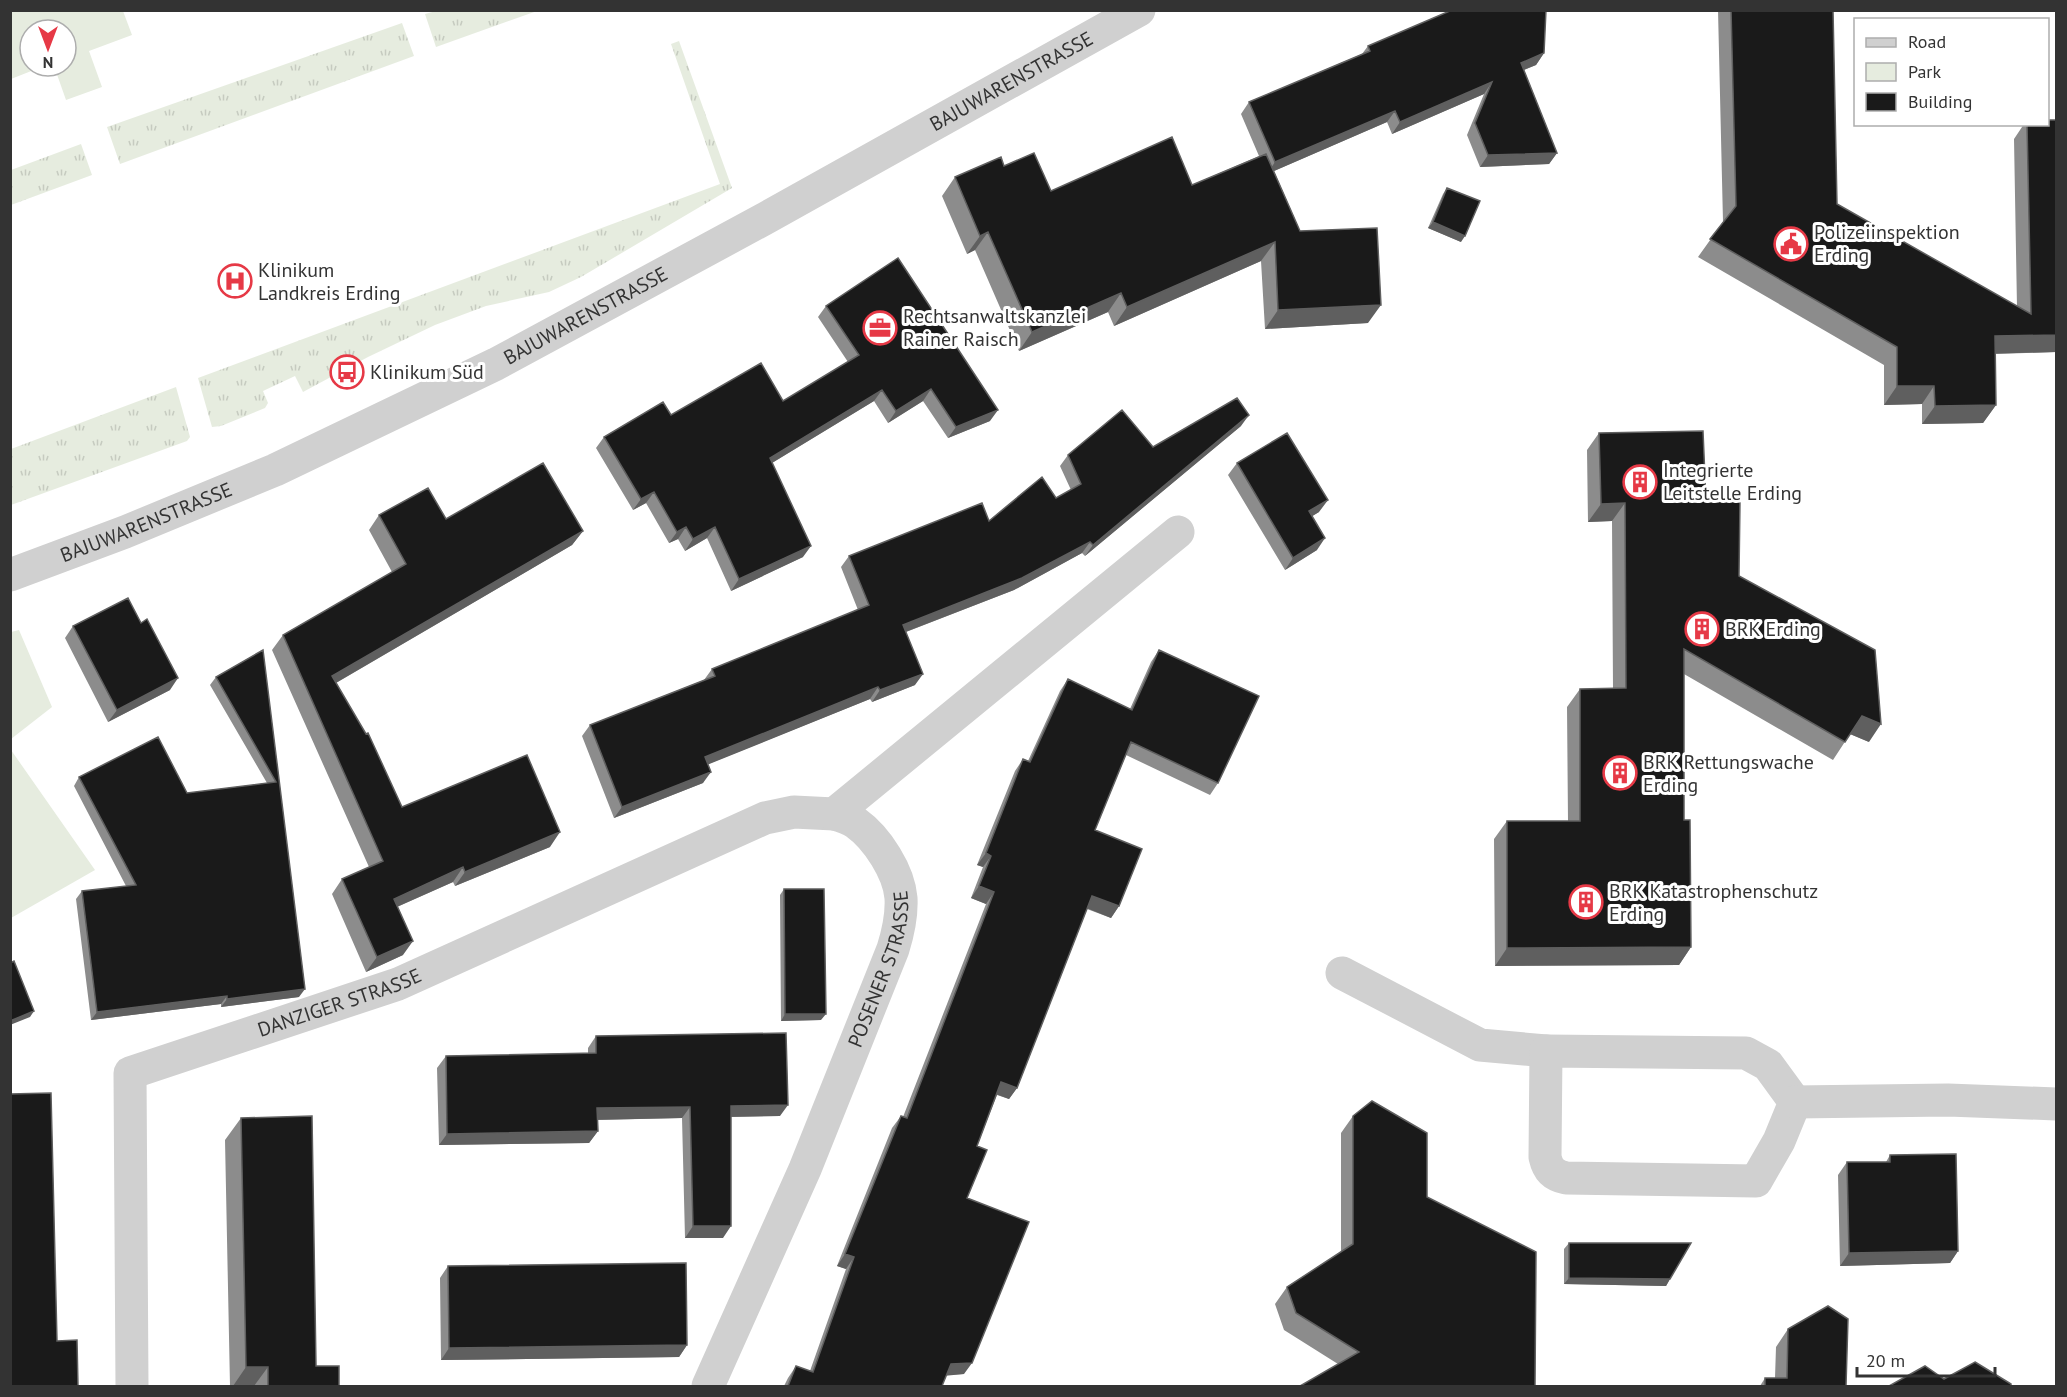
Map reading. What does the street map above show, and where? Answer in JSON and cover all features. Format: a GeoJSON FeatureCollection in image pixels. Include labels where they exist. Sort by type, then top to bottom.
{"type":"FeatureCollection","features":[{"type":"Feature","properties":{"kind":"street","name":"BAJUWARENSTRASSE"},"geometry":{"type":"LineString","coordinates":[[10,575],[124,532],[275,470],[496,364],[796,201],[1139,10]]}},
{"type":"Feature","properties":{"kind":"street"},"geometry":{"type":"LineString","coordinates":[[834,814],[1178,532]]}},
{"type":"Feature","properties":{"kind":"street","name":"DANZIGER STRASSE"},"geometry":{"type":"LineString","coordinates":[[132,1386],[130,1073],[398,984],[765,818],[794,812],[834,814]]}},
{"type":"Feature","properties":{"kind":"street","name":"POSENER STRASSE"},"geometry":{"type":"LineString","coordinates":[[708,1386],[805,1169],[899,929],[901,896],[889,860],[874,840],[855,822],[834,814]]}},
{"type":"Feature","properties":{"kind":"street"},"geometry":{"type":"LineString","coordinates":[[1342,973],[1480,1045],[1546,1051],[1746,1053],[1768,1065],[1796,1102]]}},
{"type":"Feature","properties":{"kind":"street"},"geometry":{"type":"LineString","coordinates":[[1546,1051],[1545,1157],[1548,1168],[1555,1175],[1566,1178],[1756,1182],[1779,1141],[1796,1102]]}},
{"type":"Feature","properties":{"kind":"street"},"geometry":{"type":"LineString","coordinates":[[1796,1102],[1948,1100],[2056,1104]]}},
{"type":"Feature","properties":{"kind":"green space"},"geometry":{"type":"Polygon","coordinates":[[[11,10],[123,11],[132,35],[89,51],[102,87],[66,100],[58,78],[78,78],[78,18],[18,18],[18,76],[11,79],[11,10]]]}},
{"type":"Feature","properties":{"kind":"green space"},"geometry":{"type":"Polygon","coordinates":[[[436,11],[537,11],[436,47],[425,14],[436,11]]]}},
{"type":"Feature","properties":{"kind":"green space"},"geometry":{"type":"Polygon","coordinates":[[[402,23],[414,56],[120,164],[107,127],[402,23]]]}},
{"type":"Feature","properties":{"kind":"green space"},"geometry":{"type":"Polygon","coordinates":[[[679,41],[732,188],[581,277],[549,292],[486,306],[435,325],[303,392],[295,376],[263,391],[268,403],[265,408],[221,426],[212,427],[198,378],[720,184],[671,44],[679,41]]]}},
{"type":"Feature","properties":{"kind":"green space"},"geometry":{"type":"Polygon","coordinates":[[[81,144],[92,175],[11,205],[11,170],[81,144]]]}},
{"type":"Feature","properties":{"kind":"green space"},"geometry":{"type":"Polygon","coordinates":[[[176,387],[190,437],[187,441],[11,505],[11,449],[176,387]]]}},
{"type":"Feature","properties":{"kind":"green space"},"geometry":{"type":"Polygon","coordinates":[[[19,630],[52,707],[11,739],[11,632],[19,630]]]}},
{"type":"Feature","properties":{"kind":"green space"},"geometry":{"type":"Polygon","coordinates":[[[11,750],[95,870],[10,918],[11,750]]]}},
{"type":"Feature","properties":{"kind":"building"},"geometry":{"type":"Polygon","coordinates":[[[1452,10],[1546,10],[1544,53],[1521,63],[1557,153],[1488,155],[1475,123],[1492,82],[1400,122],[1395,111],[1275,162],[1249,102],[1370,51],[1368,46],[1452,10]]]}},
{"type":"Feature","properties":{"kind":"building"},"geometry":{"type":"Polygon","coordinates":[[[1731,10],[1833,10],[1837,204],[2031,314],[2027,126],[2049,126],[2049,120],[2056,120],[2056,335],[1995,336],[1996,405],[1935,406],[1934,386],[1897,386],[1897,347],[1710,239],[1736,206],[1731,10]]]}},
{"type":"Feature","properties":{"kind":"building"},"geometry":{"type":"Polygon","coordinates":[[[1172,137],[1192,185],[1266,154],[1300,231],[1377,228],[1381,305],[1278,310],[1275,242],[1127,307],[1121,293],[1032,332],[988,232],[980,236],[955,177],[1001,157],[1004,166],[1034,153],[1051,191],[1172,137]]]}},
{"type":"Feature","properties":{"kind":"building"},"geometry":{"type":"Polygon","coordinates":[[[1447,188],[1480,201],[1465,236],[1433,222],[1447,188]]]}},
{"type":"Feature","properties":{"kind":"building"},"geometry":{"type":"Polygon","coordinates":[[[898,258],[998,410],[956,427],[931,389],[896,411],[882,390],[770,458],[811,546],[739,579],[715,527],[693,539],[686,527],[677,532],[654,492],[641,499],[604,437],[663,402],[671,415],[761,363],[783,401],[859,355],[826,306],[898,258]]]}},
{"type":"Feature","properties":{"kind":"building"},"geometry":{"type":"Polygon","coordinates":[[[1237,398],[1249,415],[1093,545],[1090,542],[1022,578],[903,625],[923,674],[880,690],[878,687],[705,757],[711,772],[622,807],[590,725],[715,676],[712,669],[869,605],[849,556],[982,503],[989,521],[1042,477],[1056,498],[1081,484],[1068,455],[1122,410],[1153,447],[1237,398]]]}},
{"type":"Feature","properties":{"kind":"building"},"geometry":{"type":"Polygon","coordinates":[[[1703,431],[1706,502],[1740,501],[1739,576],[1875,650],[1881,724],[1862,716],[1845,742],[1684,649],[1684,820],[1690,820],[1691,947],[1507,948],[1507,821],[1580,821],[1580,689],[1626,688],[1625,503],[1601,504],[1599,433],[1703,431]]]}},
{"type":"Feature","properties":{"kind":"building"},"geometry":{"type":"Polygon","coordinates":[[[1287,433],[1328,500],[1309,511],[1325,538],[1293,558],[1237,463],[1287,433]]]}},
{"type":"Feature","properties":{"kind":"building"},"geometry":{"type":"Polygon","coordinates":[[[543,463],[583,531],[332,676],[366,734],[368,733],[402,807],[527,755],[560,832],[465,872],[463,867],[394,899],[413,941],[377,957],[342,879],[383,861],[283,635],[406,564],[379,515],[428,488],[446,519],[543,463]]]}},
{"type":"Feature","properties":{"kind":"building"},"geometry":{"type":"Polygon","coordinates":[[[128,598],[141,623],[147,619],[178,678],[117,710],[73,626],[128,598]]]}},
{"type":"Feature","properties":{"kind":"building"},"geometry":{"type":"Polygon","coordinates":[[[263,650],[305,989],[97,1012],[82,891],[136,885],[79,777],[158,737],[187,793],[276,782],[216,677],[263,650]]]}},
{"type":"Feature","properties":{"kind":"building"},"geometry":{"type":"Polygon","coordinates":[[[1159,650],[1259,696],[1218,783],[1131,742],[1095,830],[1142,849],[1119,906],[1092,896],[1017,1088],[1001,1082],[977,1146],[987,1150],[967,1198],[1029,1222],[972,1363],[951,1364],[942,1386],[788,1386],[796,1366],[813,1372],[854,1257],[845,1254],[901,1116],[907,1118],[994,892],[979,886],[991,856],[986,853],[1023,759],[1030,762],[1068,679],[1132,710],[1159,650]]]}},
{"type":"Feature","properties":{"kind":"building"},"geometry":{"type":"Polygon","coordinates":[[[784,889],[824,889],[826,1014],[785,1014],[784,889]]]}},
{"type":"Feature","properties":{"kind":"building"},"geometry":{"type":"Polygon","coordinates":[[[14,961],[34,1011],[10,1021],[10,963],[14,961]]]}},
{"type":"Feature","properties":{"kind":"building"},"geometry":{"type":"Polygon","coordinates":[[[786,1033],[788,1105],[731,1106],[731,1226],[693,1226],[690,1107],[597,1108],[598,1131],[447,1134],[446,1056],[596,1053],[596,1036],[786,1033]]]}},
{"type":"Feature","properties":{"kind":"building"},"geometry":{"type":"Polygon","coordinates":[[[51,1093],[57,1341],[77,1340],[78,1386],[10,1386],[10,1094],[51,1093]]]}},
{"type":"Feature","properties":{"kind":"building"},"geometry":{"type":"Polygon","coordinates":[[[1372,1101],[1427,1133],[1427,1197],[1536,1252],[1535,1386],[1300,1386],[1359,1352],[1296,1313],[1287,1287],[1353,1244],[1353,1116],[1372,1101]]]}},
{"type":"Feature","properties":{"kind":"building"},"geometry":{"type":"Polygon","coordinates":[[[312,1116],[316,1366],[339,1366],[339,1386],[268,1386],[268,1367],[246,1367],[241,1118],[312,1116]]]}},
{"type":"Feature","properties":{"kind":"building"},"geometry":{"type":"Polygon","coordinates":[[[1956,1154],[1958,1251],[1849,1253],[1847,1162],[1890,1162],[1890,1155],[1956,1154]]]}},
{"type":"Feature","properties":{"kind":"building"},"geometry":{"type":"Polygon","coordinates":[[[1569,1243],[1691,1243],[1670,1279],[1569,1278],[1569,1243]]]}},
{"type":"Feature","properties":{"kind":"building"},"geometry":{"type":"Polygon","coordinates":[[[686,1263],[687,1345],[449,1348],[448,1266],[686,1263]]]}},
{"type":"Feature","properties":{"kind":"building"},"geometry":{"type":"Polygon","coordinates":[[[1828,1306],[1848,1319],[1846,1386],[1765,1386],[1765,1378],[1787,1378],[1788,1329],[1828,1306]]]}},
{"type":"Feature","properties":{"kind":"building"},"geometry":{"type":"Polygon","coordinates":[[[1975,1362],[2011,1386],[1889,1386],[1925,1366],[1944,1379],[1975,1362]]]}},
{"type":"Feature","properties":{"kind":"place","name":"Polizeiinspektion Erding"},"geometry":{"type":"Point","coordinates":[1791,244]}},
{"type":"Feature","properties":{"kind":"place","name":"Klinikum Landkreis Erding"},"geometry":{"type":"Point","coordinates":[235,281]}},
{"type":"Feature","properties":{"kind":"place","name":"Rechtsanwaltskanzlei Rainer Raisch"},"geometry":{"type":"Point","coordinates":[880,328]}},
{"type":"Feature","properties":{"kind":"place","name":"Klinikum Süd"},"geometry":{"type":"Point","coordinates":[347,372]}},
{"type":"Feature","properties":{"kind":"place","name":"Integrierte Leitstelle Erding"},"geometry":{"type":"Point","coordinates":[1640,482]}},
{"type":"Feature","properties":{"kind":"place","name":"BRK Erding"},"geometry":{"type":"Point","coordinates":[1702,629]}},
{"type":"Feature","properties":{"kind":"place","name":"BRK Rettungswache Erding"},"geometry":{"type":"Point","coordinates":[1620,773]}},
{"type":"Feature","properties":{"kind":"place","name":"BRK Katastrophenschutz Erding"},"geometry":{"type":"Point","coordinates":[1586,902]}}]}
